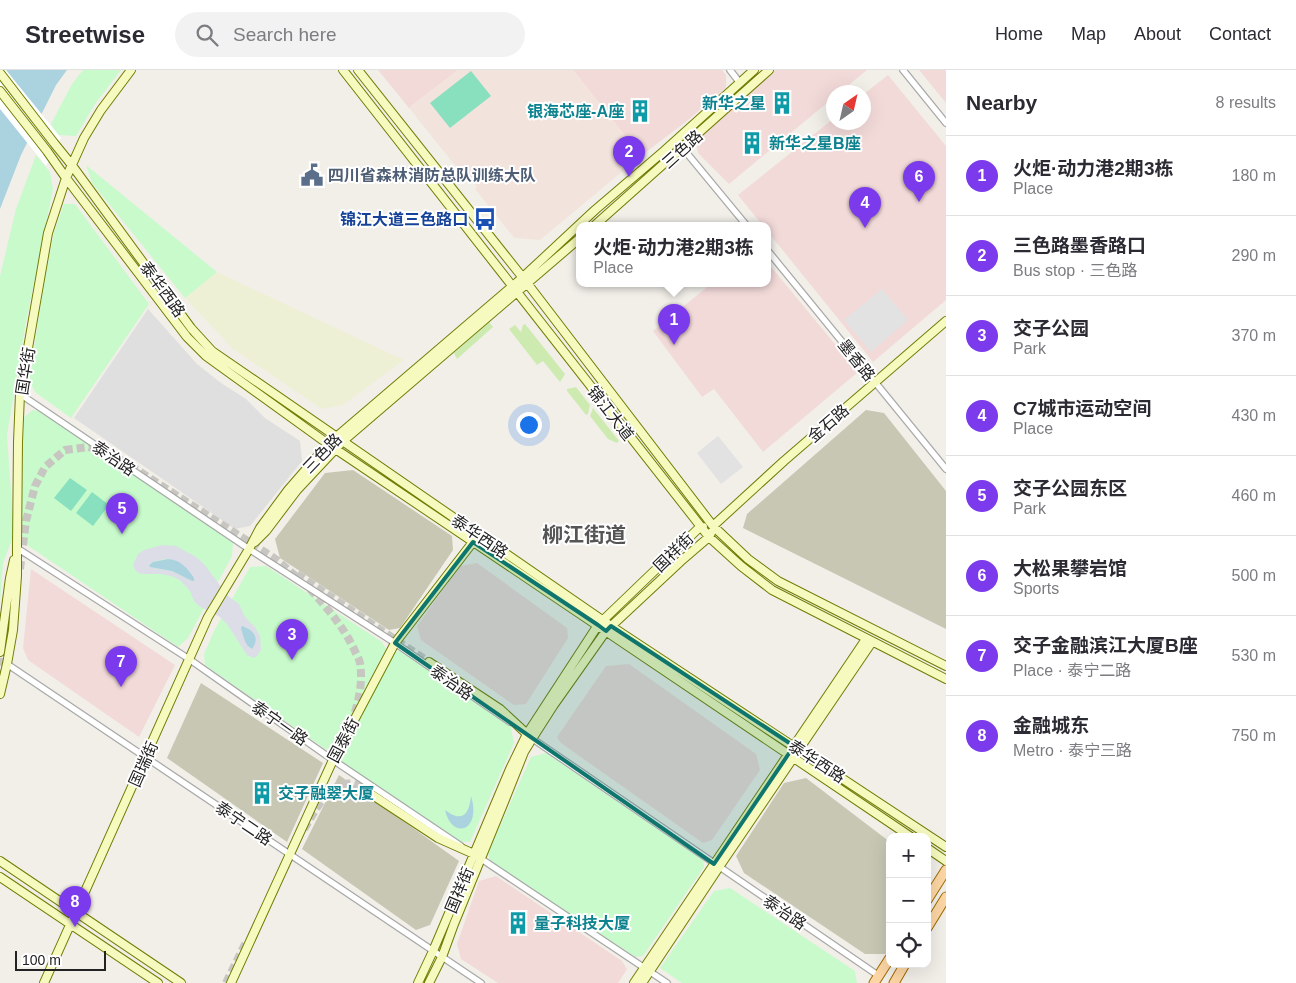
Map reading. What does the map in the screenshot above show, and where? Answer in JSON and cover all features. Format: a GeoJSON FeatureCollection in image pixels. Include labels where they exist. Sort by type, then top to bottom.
{"type":"FeatureCollection","features":[{"type":"Feature","properties":{"kind":"main road"},"geometry":{"type":"LineString","coordinates":[[931,894],[946,870]]}},
{"type":"Feature","properties":{"kind":"main road"},"geometry":{"type":"LineString","coordinates":[[930,923],[946,897]]}},
{"type":"Feature","properties":{"kind":"main road"},"geometry":{"type":"LineString","coordinates":[[876,979],[886,964]]}},
{"type":"Feature","properties":{"kind":"main road"},"geometry":{"type":"LineString","coordinates":[[894,983],[903,968]]}},
{"type":"Feature","properties":{"kind":"street","name":"国华街"},"geometry":{"type":"LineString","coordinates":[[0,694],[13,630],[17,576],[20,394],[48,233],[66,178],[84,138],[101,110],[131,70]]}},
{"type":"Feature","properties":{"kind":"street","name":"锦江大道"},"geometry":{"type":"LineString","coordinates":[[343,70],[709,538],[772,590],[946,679]]}},
{"type":"Feature","properties":{"kind":"street","name":"锦江大道"},"geometry":{"type":"LineString","coordinates":[[358,70],[525,280],[712,526],[748,558],[778,581],[946,666]]}},
{"type":"Feature","properties":{"kind":"street"},"geometry":{"type":"LineString","coordinates":[[730,70],[740,83]]}},
{"type":"Feature","properties":{"kind":"street","name":"三色路"},"geometry":{"type":"LineString","coordinates":[[583,222],[754,70]]}},
{"type":"Feature","properties":{"kind":"street","name":"三色路"},"geometry":{"type":"LineString","coordinates":[[599,222],[769,70]]}},
{"type":"Feature","properties":{"kind":"street"},"geometry":{"type":"LineString","coordinates":[[904,70],[946,123]]}},
{"type":"Feature","properties":{"kind":"street","name":"泰华西路"},"geometry":{"type":"LineString","coordinates":[[0,73],[72,164],[191,328],[212,351],[600,623]]}},
{"type":"Feature","properties":{"kind":"street","name":"泰华西路"},"geometry":{"type":"LineString","coordinates":[[0,91],[187,337],[206,356],[332,446],[473,542],[796,748],[946,847]]}},
{"type":"Feature","properties":{"kind":"street"},"geometry":{"type":"LineString","coordinates":[[676,140],[744,222]]}},
{"type":"Feature","properties":{"kind":"street","name":"三色路"},"geometry":{"type":"LineString","coordinates":[[249,549],[266,531],[332,446],[515,289],[576,229]]}},
{"type":"Feature","properties":{"kind":"street","name":"三色路"},"geometry":{"type":"LineString","coordinates":[[525,280],[576,241]]}},
{"type":"Feature","properties":{"kind":"street","name":"墨香路"},"geometry":{"type":"LineString","coordinates":[[771,255],[946,469]]}},
{"type":"Feature","properties":{"kind":"street","name":"金石路"},"geometry":{"type":"LineString","coordinates":[[712,526],[946,322]]}},
{"type":"Feature","properties":{"kind":"street","name":"泰治路"},"geometry":{"type":"LineString","coordinates":[[20,394],[249,549],[395,643],[716,865],[876,979]]}},
{"type":"Feature","properties":{"kind":"street","name":"国祥街"},"geometry":{"type":"LineString","coordinates":[[418,983],[524,752],[529,736],[600,623],[700,527],[712,526],[709,538],[608,628],[553,706],[529,736]]}},
{"type":"Feature","properties":{"kind":"street","name":"国泰街"},"geometry":{"type":"LineString","coordinates":[[231,983],[333,760],[395,643],[473,542]]}},
{"type":"Feature","properties":{"kind":"street"},"geometry":{"type":"LineString","coordinates":[[0,652],[16,548]]}},
{"type":"Feature","properties":{"kind":"street","name":"泰宁一路"},"geometry":{"type":"LineString","coordinates":[[16,548],[189,659],[333,760],[667,983]]}},
{"type":"Feature","properties":{"kind":"street","name":"国瑞街"},"geometry":{"type":"LineString","coordinates":[[44,983],[208,616],[249,549]]}},
{"type":"Feature","properties":{"kind":"street","name":"泰华西路"},"geometry":{"type":"LineString","coordinates":[[608,628],[905,833]]}},
{"type":"Feature","properties":{"kind":"street"},"geometry":{"type":"LineString","coordinates":[[634,983],[647,970],[869,640]]}},
{"type":"Feature","properties":{"kind":"street"},"geometry":{"type":"LineString","coordinates":[[429,662],[500,709],[529,736]]}},
{"type":"Feature","properties":{"kind":"street","name":"泰宁二路"},"geometry":{"type":"LineString","coordinates":[[7,664],[481,983]]}},
{"type":"Feature","properties":{"kind":"street"},"geometry":{"type":"LineString","coordinates":[[368,792],[438,838],[477,856]]}},
{"type":"Feature","properties":{"kind":"street"},"geometry":{"type":"LineString","coordinates":[[931,851],[946,861]]}},
{"type":"Feature","properties":{"kind":"street","name":"国祥街"},"geometry":{"type":"LineString","coordinates":[[429,983],[442,957],[477,856]]}},
{"type":"Feature","properties":{"kind":"street"},"geometry":{"type":"LineString","coordinates":[[0,861],[181,983]]}},
{"type":"Feature","properties":{"kind":"street"},"geometry":{"type":"LineString","coordinates":[[0,877],[158,983]]}},
{"type":"Feature","properties":{"kind":"street"},"geometry":{"type":"LineString","coordinates":[[642,983],[647,970]]}},
{"type":"Feature","properties":{"kind":"highlighted area"},"geometry":{"type":"Polygon","coordinates":[[[473,542],[606,631],[611,626],[794,746],[714,864],[395,643],[473,542]]]}},
{"type":"Feature","properties":{"kind":"shaded area"},"geometry":{"type":"Polygon","coordinates":[[[378,70],[458,70],[409,108],[378,70]]]}},
{"type":"Feature","properties":{"kind":"shaded area"},"geometry":{"type":"Polygon","coordinates":[[[458,70],[573,70],[641,156],[540,240],[514,238],[475,189],[477,187],[466,172],[462,174],[409,108],[458,70]]]}},
{"type":"Feature","properties":{"kind":"shaded area"},"geometry":{"type":"Polygon","coordinates":[[[573,70],[722,70],[726,75],[726,88],[641,156],[573,70]]]}},
{"type":"Feature","properties":{"kind":"shaded area","name":"新华之星"},"geometry":{"type":"Polygon","coordinates":[[[775,70],[867,70],[849,85],[826,85],[826,104],[729,184],[698,153],[696,140],[775,70]]]}},
{"type":"Feature","properties":{"kind":"shaded area"},"geometry":{"type":"Polygon","coordinates":[[[919,70],[946,70],[946,103],[919,70]]]}},
{"type":"Feature","properties":{"kind":"shaded area"},"geometry":{"type":"Polygon","coordinates":[[[888,75],[946,146],[946,300],[873,362],[771,236],[771,222],[760,222],[738,195],[826,125],[826,130],[871,130],[871,88],[888,75]]]}},
{"type":"Feature","properties":{"kind":"shaded area"},"geometry":{"type":"Polygon","coordinates":[[[771,267],[858,372],[763,452],[714,389],[702,397],[653,331],[707,287],[771,287],[771,267]]]}},
{"type":"Feature","properties":{"kind":"shaded area"},"geometry":{"type":"Polygon","coordinates":[[[217,272],[404,360],[343,405],[322,409],[233,349],[185,298],[217,272]]]}},
{"type":"Feature","properties":{"kind":"shaded area"},"geometry":{"type":"Polygon","coordinates":[[[882,289],[908,320],[871,352],[844,320],[882,289]]]}},
{"type":"Feature","properties":{"kind":"shaded area"},"geometry":{"type":"Polygon","coordinates":[[[148,309],[197,364],[221,383],[246,399],[265,418],[300,441],[302,461],[250,526],[235,529],[74,418],[148,309]]]}},
{"type":"Feature","properties":{"kind":"shaded area"},"geometry":{"type":"Polygon","coordinates":[[[866,410],[884,413],[946,491],[946,629],[743,528],[747,514],[866,410]]]}},
{"type":"Feature","properties":{"kind":"shaded area"},"geometry":{"type":"Polygon","coordinates":[[[718,436],[743,467],[721,484],[697,453],[718,436]]]}},
{"type":"Feature","properties":{"kind":"shaded area"},"geometry":{"type":"Polygon","coordinates":[[[353,470],[452,536],[453,550],[400,628],[389,630],[280,558],[275,539],[325,473],[353,470]]]}},
{"type":"Feature","properties":{"kind":"shaded area"},"geometry":{"type":"Polygon","coordinates":[[[162,545],[176,546],[196,557],[204,564],[228,596],[239,604],[245,617],[255,627],[260,636],[261,650],[257,656],[254,658],[247,655],[227,624],[220,617],[199,606],[194,601],[190,591],[180,580],[161,574],[140,574],[135,570],[133,565],[138,554],[144,550],[162,545]],[[170,559],[149,564],[150,567],[172,571],[192,581],[170,559]],[[245,626],[249,648],[252,649],[254,634],[245,626]]]}},
{"type":"Feature","properties":{"kind":"shaded area"},"geometry":{"type":"Polygon","coordinates":[[[477,563],[567,628],[568,638],[526,704],[514,705],[421,640],[417,626],[460,566],[477,563]]]}},
{"type":"Feature","properties":{"kind":"shaded area"},"geometry":{"type":"Polygon","coordinates":[[[31,569],[175,665],[139,737],[28,660],[23,648],[31,569]]]}},
{"type":"Feature","properties":{"kind":"shaded area"},"geometry":{"type":"Polygon","coordinates":[[[629,664],[756,754],[760,770],[712,840],[703,843],[561,743],[557,737],[606,666],[629,664]]]}},
{"type":"Feature","properties":{"kind":"shaded area"},"geometry":{"type":"Polygon","coordinates":[[[201,683],[323,763],[287,842],[167,758],[201,683]]]}},
{"type":"Feature","properties":{"kind":"shaded area"},"geometry":{"type":"Polygon","coordinates":[[[339,775],[459,861],[430,925],[416,930],[302,849],[339,775]]]}},
{"type":"Feature","properties":{"kind":"shaded area"},"geometry":{"type":"Polygon","coordinates":[[[806,778],[886,839],[886,954],[865,954],[744,873],[736,856],[784,783],[806,778]]]}},
{"type":"Feature","properties":{"kind":"shaded area","name":"量子科技大厦"},"geometry":{"type":"Polygon","coordinates":[[[496,876],[622,961],[627,969],[618,983],[498,983],[461,959],[457,944],[479,881],[496,876]]]}},
{"type":"Feature","properties":{"kind":"green space"},"geometry":{"type":"Polygon","coordinates":[[[83,70],[121,70],[95,104],[76,136],[58,135],[51,124],[72,84],[83,70]]]}},
{"type":"Feature","properties":{"kind":"green space"},"geometry":{"type":"Polygon","coordinates":[[[471,71],[491,96],[450,128],[430,103],[471,71]]]}},
{"type":"Feature","properties":{"kind":"green space"},"geometry":{"type":"Polygon","coordinates":[[[36,155],[50,172],[53,189],[26,322],[7,435],[14,534],[3,563],[0,603],[0,276],[16,209],[36,155]]]}},
{"type":"Feature","properties":{"kind":"green space"},"geometry":{"type":"Polygon","coordinates":[[[86,165],[217,272],[185,298],[92,183],[86,165]]]}},
{"type":"Feature","properties":{"kind":"green space"},"geometry":{"type":"Polygon","coordinates":[[[64,204],[75,204],[149,304],[71,418],[35,392],[29,380],[54,232],[64,204]]]}},
{"type":"Feature","properties":{"kind":"green space"},"geometry":{"type":"Polygon","coordinates":[[[489,322],[493,327],[457,359],[454,353],[489,322]]]}},
{"type":"Feature","properties":{"kind":"green space"},"geometry":{"type":"Polygon","coordinates":[[[525,324],[565,374],[560,382],[543,361],[537,365],[509,329],[515,325],[521,332],[525,324]]]}},
{"type":"Feature","properties":{"kind":"green space"},"geometry":{"type":"Polygon","coordinates":[[[576,387],[590,405],[586,415],[567,391],[567,389],[576,387]]]}},
{"type":"Feature","properties":{"kind":"green space"},"geometry":{"type":"Polygon","coordinates":[[[593,408],[619,441],[617,443],[608,439],[590,416],[593,408]]]}},
{"type":"Feature","properties":{"kind":"green space"},"geometry":{"type":"Polygon","coordinates":[[[33,410],[39,411],[233,542],[232,556],[188,638],[178,647],[24,543],[21,527],[24,417],[33,410]]]}},
{"type":"Feature","properties":{"kind":"green space"},"geometry":{"type":"Polygon","coordinates":[[[70,478],[87,490],[71,511],[54,498],[70,478]]]}},
{"type":"Feature","properties":{"kind":"green space"},"geometry":{"type":"Polygon","coordinates":[[[92,492],[109,505],[93,526],[76,513],[92,492]]]}},
{"type":"Feature","properties":{"kind":"green space"},"geometry":{"type":"Polygon","coordinates":[[[266,566],[382,642],[386,649],[332,750],[325,749],[205,665],[204,654],[214,631],[250,567],[266,566]]]}},
{"type":"Feature","properties":{"kind":"green space"},"geometry":{"type":"Polygon","coordinates":[[[401,650],[510,723],[514,743],[470,842],[462,842],[340,763],[340,754],[394,653],[401,650]]]}},
{"type":"Feature","properties":{"kind":"green space"},"geometry":{"type":"Polygon","coordinates":[[[546,753],[703,860],[704,867],[643,956],[635,957],[490,861],[488,853],[531,757],[546,753]]]}},
{"type":"Feature","properties":{"kind":"green space"},"geometry":{"type":"Polygon","coordinates":[[[730,888],[855,971],[857,983],[682,983],[660,968],[714,891],[730,888]]]}},
{"type":"Feature","properties":{"kind":"water"},"geometry":{"type":"Polygon","coordinates":[[[0,70],[67,70],[56,85],[21,155],[0,209],[0,70]]]}},
{"type":"Feature","properties":{"kind":"water"},"geometry":{"type":"Polygon","coordinates":[[[168,559],[183,565],[194,578],[194,581],[172,571],[150,567],[149,565],[153,562],[168,559]]]}},
{"type":"Feature","properties":{"kind":"water"},"geometry":{"type":"Polygon","coordinates":[[[242,626],[253,632],[256,638],[252,649],[245,640],[242,626]]]}},
{"type":"Feature","properties":{"kind":"water"},"geometry":{"type":"Polygon","coordinates":[[[471,796],[473,817],[465,828],[454,826],[445,810],[456,816],[464,815],[471,796]]]}},
{"type":"Feature","properties":{"kind":"pier"},"geometry":{"type":"Polygon","coordinates":[[[0,70],[6,70],[61,138],[46,166],[0,109],[0,70]]]}},
{"type":"Feature","properties":{"kind":"tunnel"},"geometry":{"type":"LineString","coordinates":[[20,569],[26,521],[35,486],[45,467],[65,450],[89,447],[109,455]]}},
{"type":"Feature","properties":{"kind":"tunnel"},"geometry":{"type":"LineString","coordinates":[[120,459],[277,560],[299,579]]}},
{"type":"Feature","properties":{"kind":"tunnel"},"geometry":{"type":"LineString","coordinates":[[297,574],[429,662]]}},
{"type":"Feature","properties":{"kind":"tunnel"},"geometry":{"type":"LineString","coordinates":[[310,589],[339,625],[360,661],[361,684],[353,718]]}},
{"type":"Feature","properties":{"kind":"tunnel"},"geometry":{"type":"LineString","coordinates":[[0,678],[12,612]]}},
{"type":"Feature","properties":{"kind":"tunnel"},"geometry":{"type":"LineString","coordinates":[[304,829],[324,798],[337,787],[345,784],[354,784],[368,792]]}},
{"type":"Feature","properties":{"kind":"tunnel"},"geometry":{"type":"LineString","coordinates":[[226,983],[246,942]]}},
{"type":"Feature","properties":{"kind":"place","name":"新华之星"},"geometry":{"type":"Point","coordinates":[782,103]}},
{"type":"Feature","properties":{"kind":"place","name":"银海芯座-A座"},"geometry":{"type":"Point","coordinates":[640,111]}},
{"type":"Feature","properties":{"kind":"place","name":"新华之星B座"},"geometry":{"type":"Point","coordinates":[752,143]}},
{"type":"Feature","properties":{"kind":"place","name":"四川省森林消防总队训练大队"},"geometry":{"type":"Point","coordinates":[312,175]}},
{"type":"Feature","properties":{"kind":"place","name":"三色路墨香路口"},"geometry":{"type":"Point","coordinates":[629,177]}},
{"type":"Feature","properties":{"kind":"place","name":"大松果攀岩馆"},"geometry":{"type":"Point","coordinates":[919,202]}},
{"type":"Feature","properties":{"kind":"place","name":"锦江大道三色路口"},"geometry":{"type":"Point","coordinates":[485,219]}},
{"type":"Feature","properties":{"kind":"place","name":"C7城市运动空间"},"geometry":{"type":"Point","coordinates":[865,228]}},
{"type":"Feature","properties":{"kind":"place","name":"火炬·动力港2期3栋"},"geometry":{"type":"Point","coordinates":[674,345]}},
{"type":"Feature","properties":{"kind":"place","name":"交子公园东区"},"geometry":{"type":"Point","coordinates":[122,534]}},
{"type":"Feature","properties":{"kind":"place","name":"交子公园"},"geometry":{"type":"Point","coordinates":[292,660]}},
{"type":"Feature","properties":{"kind":"place","name":"交子金融滨江大厦B座"},"geometry":{"type":"Point","coordinates":[121,687]}},
{"type":"Feature","properties":{"kind":"place","name":"交子融翠大厦"},"geometry":{"type":"Point","coordinates":[262,793]}},
{"type":"Feature","properties":{"kind":"place","name":"量子科技大厦"},"geometry":{"type":"Point","coordinates":[518,923]}},
{"type":"Feature","properties":{"kind":"place","name":"金融城东"},"geometry":{"type":"Point","coordinates":[75,927]}},
{"type":"Feature","properties":{"kind":"district","name":"柳江街道"},"geometry":{"type":"Point","coordinates":[584,535]}}]}
